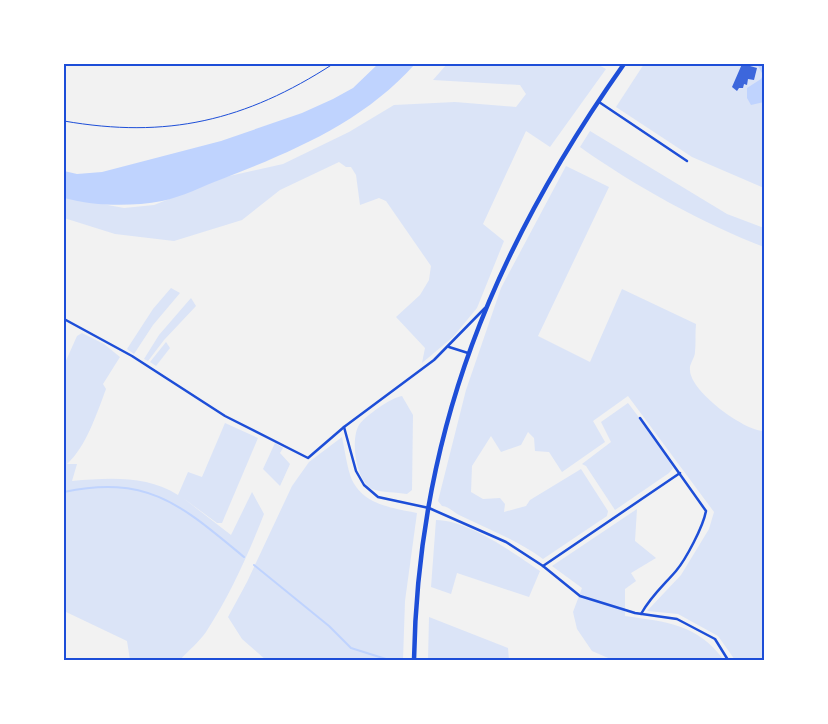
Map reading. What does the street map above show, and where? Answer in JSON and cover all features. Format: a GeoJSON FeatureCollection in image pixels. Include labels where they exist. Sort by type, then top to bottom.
{"type":"FeatureCollection","features":[{"type":"Feature","properties":{"kind":"main road"},"geometry":{"type":"LineString","coordinates":[[414,660],[420,564],[429,508],[448,421],[468,353],[485,308],[526,219],[576,133],[624,64]]}},
{"type":"Feature","properties":{"kind":"street"},"geometry":{"type":"LineString","coordinates":[[597,101],[687,161]]}},
{"type":"Feature","properties":{"kind":"street"},"geometry":{"type":"LineString","coordinates":[[64,319],[132,356],[225,416],[308,458],[344,427],[449,347],[485,308]]}},
{"type":"Feature","properties":{"kind":"street"},"geometry":{"type":"LineString","coordinates":[[449,347],[468,353]]}},
{"type":"Feature","properties":{"kind":"street"},"geometry":{"type":"LineString","coordinates":[[640,418],[706,511],[703,526],[677,569],[651,597],[641,614]]}},
{"type":"Feature","properties":{"kind":"street"},"geometry":{"type":"LineString","coordinates":[[344,427],[356,472],[364,485],[378,497],[429,508],[506,542],[543,566],[580,596],[641,614],[677,619],[715,639],[728,660]]}},
{"type":"Feature","properties":{"kind":"street"},"geometry":{"type":"LineString","coordinates":[[543,566],[680,473]]}},
{"type":"Feature","properties":{"kind":"path"},"geometry":{"type":"LineString","coordinates":[[64,121],[98,127],[138,129],[190,125],[242,111],[303,83],[333,64]]}},
{"type":"Feature","properties":{"kind":"shaded area"},"geometry":{"type":"Polygon","coordinates":[[[447,64],[597,64],[606,69],[550,147],[526,131],[483,224],[504,241],[477,308],[453,337],[422,363],[425,348],[396,317],[420,295],[429,280],[431,266],[386,201],[379,198],[360,205],[356,175],[351,167],[346,167],[339,162],[280,190],[242,220],[174,241],[115,234],[64,218],[64,197],[124,208],[154,205],[225,177],[283,164],[349,132],[394,105],[455,102],[516,107],[526,94],[520,85],[433,80],[447,64]]]}},
{"type":"Feature","properties":{"kind":"shaded area"},"geometry":{"type":"Polygon","coordinates":[[[644,64],[764,64],[764,188],[692,157],[616,107],[644,64]]]}},
{"type":"Feature","properties":{"kind":"shaded area"},"geometry":{"type":"Polygon","coordinates":[[[590,131],[727,214],[764,228],[764,247],[717,227],[669,203],[580,147],[590,131]]]}},
{"type":"Feature","properties":{"kind":"shaded area"},"geometry":{"type":"Polygon","coordinates":[[[566,166],[609,187],[538,336],[590,362],[622,289],[696,324],[695,354],[690,368],[692,379],[708,399],[732,417],[755,429],[764,431],[764,660],[735,660],[718,636],[678,614],[647,611],[681,575],[709,529],[714,512],[628,396],[593,421],[605,442],[562,472],[549,452],[535,451],[534,438],[528,432],[521,445],[501,452],[491,436],[472,466],[471,492],[483,499],[500,498],[505,504],[504,512],[526,506],[530,500],[581,469],[608,511],[607,516],[543,559],[513,540],[442,506],[438,501],[466,390],[501,288],[566,166]]]}},
{"type":"Feature","properties":{"kind":"shaded area"},"geometry":{"type":"Polygon","coordinates":[[[171,288],[180,293],[153,325],[134,354],[127,349],[153,309],[171,288]]]}},
{"type":"Feature","properties":{"kind":"shaded area"},"geometry":{"type":"Polygon","coordinates":[[[191,298],[196,306],[164,340],[148,361],[144,359],[159,335],[191,298]]]}},
{"type":"Feature","properties":{"kind":"shaded area"},"geometry":{"type":"Polygon","coordinates":[[[82,333],[104,344],[120,357],[103,384],[106,389],[95,419],[80,448],[67,464],[77,464],[72,481],[127,479],[153,484],[178,495],[188,472],[202,477],[225,423],[258,438],[222,523],[217,523],[183,498],[231,535],[252,492],[264,514],[245,560],[215,618],[203,636],[180,660],[130,660],[127,641],[64,611],[64,365],[77,336],[82,333]]]}},
{"type":"Feature","properties":{"kind":"shaded area"},"geometry":{"type":"Polygon","coordinates":[[[166,342],[170,348],[156,366],[150,362],[166,342]]]}},
{"type":"Feature","properties":{"kind":"shaded area"},"geometry":{"type":"Polygon","coordinates":[[[402,396],[413,415],[412,490],[407,494],[385,492],[372,489],[366,485],[358,469],[355,449],[356,431],[362,421],[386,403],[402,396]]]}},
{"type":"Feature","properties":{"kind":"shaded area"},"geometry":{"type":"Polygon","coordinates":[[[628,403],[660,445],[673,468],[669,473],[615,510],[586,466],[582,464],[611,442],[601,422],[628,403]]]}},
{"type":"Feature","properties":{"kind":"shaded area"},"geometry":{"type":"Polygon","coordinates":[[[342,437],[347,465],[357,488],[364,495],[380,504],[417,513],[405,601],[403,660],[266,660],[242,639],[228,617],[247,582],[292,486],[309,462],[342,437]]]}},
{"type":"Feature","properties":{"kind":"shaded area"},"geometry":{"type":"Polygon","coordinates":[[[275,443],[283,448],[280,453],[290,464],[280,486],[263,469],[275,443]]]}},
{"type":"Feature","properties":{"kind":"shaded area"},"geometry":{"type":"Polygon","coordinates":[[[637,509],[635,541],[656,558],[631,573],[636,581],[625,589],[625,616],[668,623],[692,632],[714,648],[724,660],[613,660],[592,651],[577,629],[573,612],[582,588],[552,566],[637,509]]]}},
{"type":"Feature","properties":{"kind":"shaded area"},"geometry":{"type":"Polygon","coordinates":[[[436,520],[449,521],[476,531],[540,571],[529,597],[457,573],[451,594],[431,587],[436,520]]]}},
{"type":"Feature","properties":{"kind":"shaded area"},"geometry":{"type":"Polygon","coordinates":[[[429,617],[508,648],[509,660],[428,660],[429,617]]]}},
{"type":"Feature","properties":{"kind":"water"},"geometry":{"type":"Polygon","coordinates":[[[378,64],[415,64],[373,102],[326,133],[301,146],[185,194],[162,201],[113,205],[88,203],[64,198],[64,171],[77,174],[102,172],[221,141],[302,113],[333,99],[353,88],[378,64]]]}},
{"type":"Feature","properties":{"kind":"water"},"geometry":{"type":"Polygon","coordinates":[[[757,64],[764,64],[764,102],[751,105],[747,98],[747,88],[761,79],[763,75],[757,64]]]}},
{"type":"Feature","properties":{"kind":"building"},"geometry":{"type":"Polygon","coordinates":[[[742,64],[751,64],[750,66],[757,68],[754,80],[748,79],[747,85],[744,84],[743,88],[739,88],[737,91],[732,87],[742,64]]]}},
{"type":"Feature","properties":{"kind":"waterway"},"geometry":{"type":"LineString","coordinates":[[64,492],[119,487],[142,491],[182,509],[244,557]]}},
{"type":"Feature","properties":{"kind":"waterway"},"geometry":{"type":"LineString","coordinates":[[254,565],[329,626],[351,648],[389,660]]}}]}
